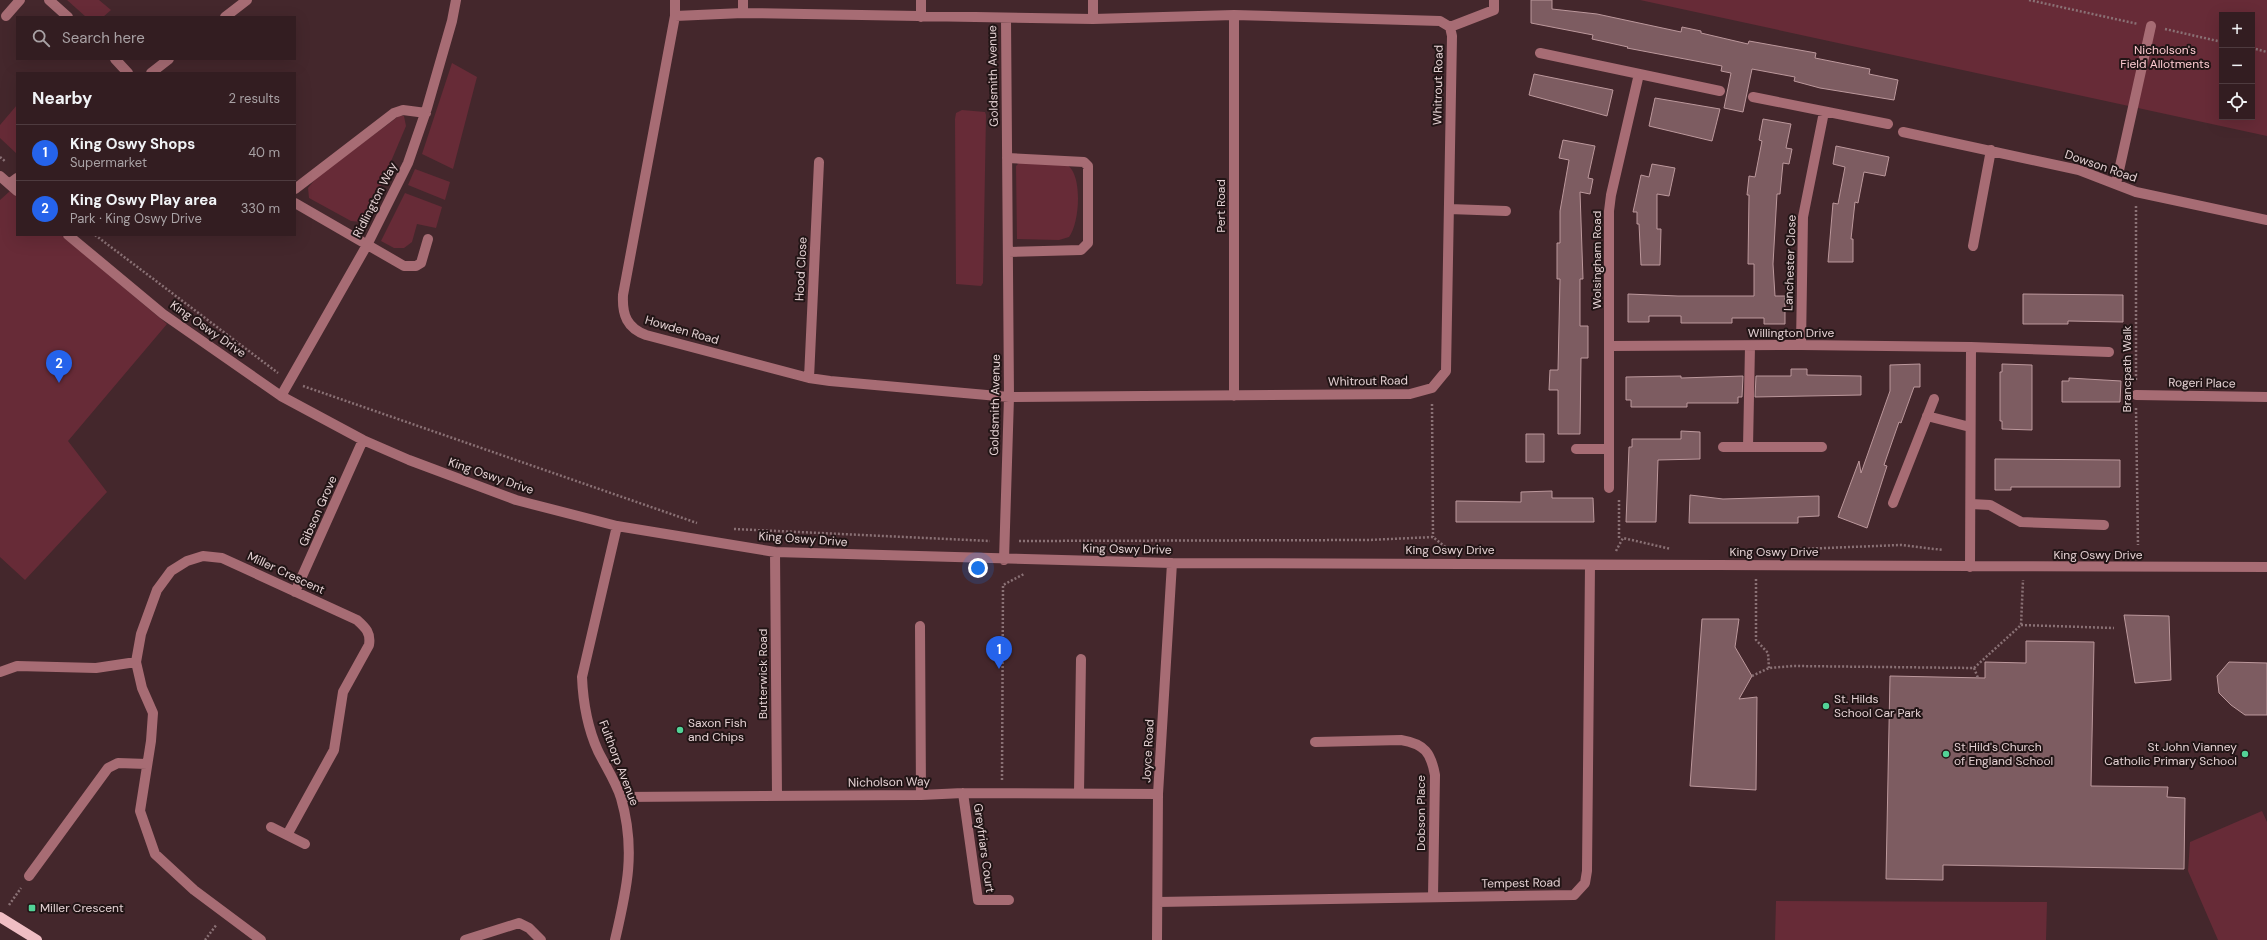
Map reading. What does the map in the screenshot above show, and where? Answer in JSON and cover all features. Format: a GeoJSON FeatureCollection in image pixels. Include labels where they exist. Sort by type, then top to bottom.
{"type":"FeatureCollection","features":[{"type":"Feature","properties":{"kind":"main road"},"geometry":{"type":"LineString","coordinates":[[1,917],[38,940]]}},
{"type":"Feature","properties":{"kind":"street"},"geometry":{"type":"LineString","coordinates":[[6,16],[20,0]]}},
{"type":"Feature","properties":{"kind":"street"},"geometry":{"type":"LineString","coordinates":[[49,0],[67,16]]}},
{"type":"Feature","properties":{"kind":"street"},"geometry":{"type":"LineString","coordinates":[[226,16],[248,0]]}},
{"type":"Feature","properties":{"kind":"street","name":"Ridlington Way"},"geometry":{"type":"LineString","coordinates":[[281,396],[367,245],[408,163],[426,113],[452,21],[456,0]]}},
{"type":"Feature","properties":{"kind":"street","name":"Howden Road"},"geometry":{"type":"LineString","coordinates":[[675,0],[675,16],[622,310],[636,331],[646,335],[809,378],[1009,397]]}},
{"type":"Feature","properties":{"kind":"street"},"geometry":{"type":"LineString","coordinates":[[743,0],[743,13]]}},
{"type":"Feature","properties":{"kind":"street"},"geometry":{"type":"LineString","coordinates":[[921,0],[921,17]]}},
{"type":"Feature","properties":{"kind":"street"},"geometry":{"type":"LineString","coordinates":[[1093,0],[1093,19]]}},
{"type":"Feature","properties":{"kind":"street"},"geometry":{"type":"LineString","coordinates":[[675,16],[743,13],[1006,19],[1093,19],[1234,15],[1440,21],[1450,26],[1494,10],[1494,0]]}},
{"type":"Feature","properties":{"kind":"street","name":"Pert Road"},"geometry":{"type":"LineString","coordinates":[[1234,15],[1234,396]]}},
{"type":"Feature","properties":{"kind":"street","name":"Goldsmith Avenue"},"geometry":{"type":"LineString","coordinates":[[1004,560],[1009,397],[1006,19]]}},
{"type":"Feature","properties":{"kind":"street","name":"Whitrout Road"},"geometry":{"type":"LineString","coordinates":[[1009,397],[1410,394],[1432,388],[1446,371],[1452,36],[1450,26]]}},
{"type":"Feature","properties":{"kind":"street"},"geometry":{"type":"LineString","coordinates":[[2116,184],[2151,26]]}},
{"type":"Feature","properties":{"kind":"street"},"geometry":{"type":"LineString","coordinates":[[1540,53],[1720,91]]}},
{"type":"Feature","properties":{"kind":"street"},"geometry":{"type":"LineString","coordinates":[[116,60],[127,72]]}},
{"type":"Feature","properties":{"kind":"street"},"geometry":{"type":"LineString","coordinates":[[152,72],[168,60]]}},
{"type":"Feature","properties":{"kind":"street","name":"Wolsingham Road"},"geometry":{"type":"LineString","coordinates":[[1609,488],[1611,195],[1639,74]]}},
{"type":"Feature","properties":{"kind":"street"},"geometry":{"type":"LineString","coordinates":[[1753,97],[1888,124]]}},
{"type":"Feature","properties":{"kind":"street"},"geometry":{"type":"LineString","coordinates":[[296,188],[394,113],[403,110],[426,113]]}},
{"type":"Feature","properties":{"kind":"street","name":"Lanchester Close"},"geometry":{"type":"LineString","coordinates":[[1802,345],[1803,217],[1824,112]]}},
{"type":"Feature","properties":{"kind":"street","name":"Dowson Road"},"geometry":{"type":"LineString","coordinates":[[1903,132],[2079,170],[2136,192],[2267,220]]}},
{"type":"Feature","properties":{"kind":"street"},"geometry":{"type":"LineString","coordinates":[[1973,246],[1991,150]]}},
{"type":"Feature","properties":{"kind":"street"},"geometry":{"type":"LineString","coordinates":[[1007,158],[1084,162],[1088,166],[1088,243],[1081,250],[1008,252]]}},
{"type":"Feature","properties":{"kind":"street","name":"Hood Close"},"geometry":{"type":"LineString","coordinates":[[809,378],[819,162]]}},
{"type":"Feature","properties":{"kind":"street"},"geometry":{"type":"LineString","coordinates":[[0,176],[14,184]]}},
{"type":"Feature","properties":{"kind":"street"},"geometry":{"type":"LineString","coordinates":[[296,204],[404,266],[416,266],[421,263],[428,239]]}},
{"type":"Feature","properties":{"kind":"street"},"geometry":{"type":"LineString","coordinates":[[1449,210],[1506,211]]}},
{"type":"Feature","properties":{"kind":"street","name":"King Oswy Drive"},"geometry":{"type":"LineString","coordinates":[[69,236],[163,314],[281,396],[364,440],[408,460],[516,500],[617,526],[775,552],[1004,560],[1172,563],[2267,567]]}},
{"type":"Feature","properties":{"kind":"street","name":"Willington Drive"},"geometry":{"type":"LineString","coordinates":[[1610,346],[1802,345],[1971,347],[2109,352]]}},
{"type":"Feature","properties":{"kind":"street"},"geometry":{"type":"LineString","coordinates":[[1748,447],[1750,346]]}},
{"type":"Feature","properties":{"kind":"street"},"geometry":{"type":"LineString","coordinates":[[1970,567],[1971,347]]}},
{"type":"Feature","properties":{"kind":"street","name":"Rogeri Place"},"geometry":{"type":"LineString","coordinates":[[2136,395],[2267,397]]}},
{"type":"Feature","properties":{"kind":"street"},"geometry":{"type":"LineString","coordinates":[[1893,503],[1934,399]]}},
{"type":"Feature","properties":{"kind":"street"},"geometry":{"type":"LineString","coordinates":[[1927,416],[1970,427]]}},
{"type":"Feature","properties":{"kind":"street","name":"Gibson Grove"},"geometry":{"type":"LineString","coordinates":[[295,592],[364,440]]}},
{"type":"Feature","properties":{"kind":"street"},"geometry":{"type":"LineString","coordinates":[[1723,447],[1822,447]]}},
{"type":"Feature","properties":{"kind":"street"},"geometry":{"type":"LineString","coordinates":[[1576,449],[1609,449]]}},
{"type":"Feature","properties":{"kind":"street"},"geometry":{"type":"LineString","coordinates":[[1971,504],[1990,505],[2021,522],[2104,525]]}},
{"type":"Feature","properties":{"kind":"street","name":"Fulthorp Avenue"},"geometry":{"type":"LineString","coordinates":[[615,940],[624,902],[631,854],[628,824],[620,797],[597,749],[583,699],[582,677],[617,526]]}},
{"type":"Feature","properties":{"kind":"street","name":"Butterwick Road"},"geometry":{"type":"LineString","coordinates":[[775,552],[777,796]]}},
{"type":"Feature","properties":{"kind":"street","name":"Miller Crescent"},"geometry":{"type":"LineString","coordinates":[[261,940],[194,890],[155,854],[140,811],[153,713],[142,688],[136,662],[141,634],[156,590],[171,570],[187,561],[203,556],[222,558],[357,620],[367,628],[370,637],[369,645],[343,692],[334,750],[287,835]]}},
{"type":"Feature","properties":{"kind":"street","name":"Joyce Road"},"geometry":{"type":"LineString","coordinates":[[1157,940],[1158,794],[1172,563]]}},
{"type":"Feature","properties":{"kind":"street","name":"Tempest Road"},"geometry":{"type":"LineString","coordinates":[[1158,902],[1434,896],[1574,895],[1585,883],[1590,564]]}},
{"type":"Feature","properties":{"kind":"street"},"geometry":{"type":"LineString","coordinates":[[920,626],[921,795]]}},
{"type":"Feature","properties":{"kind":"street"},"geometry":{"type":"LineString","coordinates":[[1079,794],[1081,659]]}},
{"type":"Feature","properties":{"kind":"street"},"geometry":{"type":"LineString","coordinates":[[0,672],[17,666],[96,668],[136,662]]}},
{"type":"Feature","properties":{"kind":"street","name":"Dobson Place"},"geometry":{"type":"LineString","coordinates":[[1315,742],[1402,740],[1414,742],[1424,749],[1432,759],[1435,775],[1434,896]]}},
{"type":"Feature","properties":{"kind":"street"},"geometry":{"type":"LineString","coordinates":[[29,876],[108,768],[118,763],[147,764]]}},
{"type":"Feature","properties":{"kind":"street","name":"Nicholson Way"},"geometry":{"type":"LineString","coordinates":[[620,797],[921,795],[963,792],[1158,794]]}},
{"type":"Feature","properties":{"kind":"street","name":"Greyfriars Court"},"geometry":{"type":"LineString","coordinates":[[963,792],[978,900],[1009,900]]}},
{"type":"Feature","properties":{"kind":"street"},"geometry":{"type":"LineString","coordinates":[[271,827],[305,844]]}},
{"type":"Feature","properties":{"kind":"street"},"geometry":{"type":"LineString","coordinates":[[465,940],[519,924],[529,928],[541,940]]}},
{"type":"Feature","properties":{"kind":"path"},"geometry":{"type":"LineString","coordinates":[[2029,0],[2219,41]]}},
{"type":"Feature","properties":{"kind":"path"},"geometry":{"type":"LineString","coordinates":[[2255,49],[2267,52]]}},
{"type":"Feature","properties":{"kind":"path","name":"Brancpath Walk"},"geometry":{"type":"LineString","coordinates":[[2136,192],[2138,545]]}},
{"type":"Feature","properties":{"kind":"path"},"geometry":{"type":"LineString","coordinates":[[96,236],[289,381],[704,525]]}},
{"type":"Feature","properties":{"kind":"path"},"geometry":{"type":"LineString","coordinates":[[727,529],[1004,542],[1369,540],[1433,537],[1432,388]]}},
{"type":"Feature","properties":{"kind":"path"},"geometry":{"type":"LineString","coordinates":[[1619,494],[1619,538]]}},
{"type":"Feature","properties":{"kind":"path"},"geometry":{"type":"LineString","coordinates":[[1623,538],[1675,550]]}},
{"type":"Feature","properties":{"kind":"path"},"geometry":{"type":"LineString","coordinates":[[1799,549],[1901,545]]}},
{"type":"Feature","properties":{"kind":"path"},"geometry":{"type":"LineString","coordinates":[[1002,793],[1003,586],[1027,572]]}},
{"type":"Feature","properties":{"kind":"path"},"geometry":{"type":"LineString","coordinates":[[1756,576],[1756,640],[1768,652],[1769,668]]}},
{"type":"Feature","properties":{"kind":"path"},"geometry":{"type":"LineString","coordinates":[[2021,626],[2023,579]]}},
{"type":"Feature","properties":{"kind":"path"},"geometry":{"type":"LineString","coordinates":[[1752,676],[1769,668],[1861,666],[1974,668],[2021,626],[2114,628]]}},
{"type":"Feature","properties":{"kind":"path"},"geometry":{"type":"LineString","coordinates":[[1974,668],[1978,678]]}},
{"type":"Feature","properties":{"kind":"path"},"geometry":{"type":"LineString","coordinates":[[1,917],[29,876]]}},
{"type":"Feature","properties":{"kind":"path"},"geometry":{"type":"LineString","coordinates":[[205,940],[225,914]]}},
{"type":"Feature","properties":{"kind":"green space"},"geometry":{"type":"Polygon","coordinates":[[[67,0],[99,0],[111,10],[104,16],[85,16],[67,0]]]}},
{"type":"Feature","properties":{"kind":"green space","name":"Nicholson's Field Allotments"},"geometry":{"type":"Polygon","coordinates":[[[1640,0],[2267,0],[2267,136],[1640,0]]]}},
{"type":"Feature","properties":{"kind":"green space"},"geometry":{"type":"Polygon","coordinates":[[[452,63],[477,77],[453,169],[422,154],[452,63]]]}},
{"type":"Feature","properties":{"kind":"green space"},"geometry":{"type":"Polygon","coordinates":[[[16,106],[16,153],[0,138],[0,125],[16,106]]]}},
{"type":"Feature","properties":{"kind":"green space"},"geometry":{"type":"Polygon","coordinates":[[[962,110],[985,112],[986,115],[983,283],[981,286],[956,284],[955,119],[956,113],[962,110]]]}},
{"type":"Feature","properties":{"kind":"green space"},"geometry":{"type":"Polygon","coordinates":[[[399,116],[404,116],[406,126],[378,192],[361,222],[351,221],[309,198],[308,188],[317,177],[399,116]]]}},
{"type":"Feature","properties":{"kind":"green space"},"geometry":{"type":"Polygon","coordinates":[[[1058,162],[1070,167],[1077,185],[1078,197],[1076,220],[1069,237],[1059,240],[1017,239],[1016,166],[1019,163],[1058,162]]]}},
{"type":"Feature","properties":{"kind":"green space"},"geometry":{"type":"Polygon","coordinates":[[[415,169],[450,182],[445,200],[408,185],[415,169]]]}},
{"type":"Feature","properties":{"kind":"green space"},"geometry":{"type":"Polygon","coordinates":[[[10,191],[16,196],[16,236],[62,236],[167,324],[68,441],[107,492],[25,580],[0,557],[0,200],[10,191]]]}},
{"type":"Feature","properties":{"kind":"green space"},"geometry":{"type":"Polygon","coordinates":[[[405,193],[442,207],[436,228],[417,224],[412,242],[404,248],[394,248],[381,241],[405,193]]]}},
{"type":"Feature","properties":{"kind":"green space"},"geometry":{"type":"Polygon","coordinates":[[[2262,811],[2267,822],[2267,940],[2218,940],[2188,871],[2190,842],[2262,811]]]}},
{"type":"Feature","properties":{"kind":"green space"},"geometry":{"type":"Polygon","coordinates":[[[1776,901],[2047,902],[2046,940],[1775,940],[1776,901]]]}},
{"type":"Feature","properties":{"kind":"building"},"geometry":{"type":"Polygon","coordinates":[[[1531,0],[1552,0],[1552,9],[1597,14],[1681,32],[1682,27],[1748,44],[1749,41],[1816,53],[1815,58],[1870,69],[1869,74],[1898,80],[1894,100],[1820,88],[1794,81],[1795,77],[1752,69],[1743,112],[1724,108],[1731,73],[1721,71],[1722,66],[1627,48],[1628,47],[1592,39],[1593,35],[1531,23],[1531,0]]]}},
{"type":"Feature","properties":{"kind":"building"},"geometry":{"type":"Polygon","coordinates":[[[1534,74],[1613,90],[1607,116],[1529,95],[1534,74]]]}},
{"type":"Feature","properties":{"kind":"building"},"geometry":{"type":"Polygon","coordinates":[[[1655,98],[1720,109],[1712,141],[1649,126],[1655,98]]]}},
{"type":"Feature","properties":{"kind":"building"},"geometry":{"type":"Polygon","coordinates":[[[1763,119],[1791,124],[1786,148],[1792,149],[1789,164],[1783,163],[1780,194],[1777,194],[1773,264],[1775,296],[1785,296],[1785,324],[1764,324],[1764,318],[1732,318],[1732,323],[1681,323],[1681,316],[1649,316],[1649,322],[1628,322],[1628,294],[1678,296],[1754,296],[1754,264],[1748,264],[1749,195],[1747,195],[1749,176],[1755,177],[1762,141],[1759,140],[1763,119]]]}},
{"type":"Feature","properties":{"kind":"building"},"geometry":{"type":"Polygon","coordinates":[[[1563,140],[1595,146],[1588,178],[1593,179],[1590,194],[1580,192],[1583,279],[1580,279],[1580,326],[1588,326],[1588,358],[1581,358],[1580,434],[1558,434],[1558,390],[1549,390],[1550,370],[1558,370],[1560,279],[1557,279],[1557,243],[1560,243],[1560,211],[1569,160],[1559,158],[1563,140]]]}},
{"type":"Feature","properties":{"kind":"building"},"geometry":{"type":"Polygon","coordinates":[[[1836,146],[1889,157],[1885,176],[1864,172],[1858,203],[1855,202],[1851,239],[1853,239],[1853,262],[1828,262],[1833,203],[1838,204],[1845,167],[1833,164],[1836,146]]]}},
{"type":"Feature","properties":{"kind":"building"},"geometry":{"type":"Polygon","coordinates":[[[1652,164],[1675,168],[1669,196],[1657,194],[1657,229],[1661,229],[1660,265],[1641,265],[1639,224],[1637,224],[1637,212],[1633,212],[1641,175],[1649,177],[1652,164]]]}},
{"type":"Feature","properties":{"kind":"building"},"geometry":{"type":"Polygon","coordinates":[[[2023,294],[2123,295],[2123,322],[2068,321],[2068,324],[2023,324],[2023,294]]]}},
{"type":"Feature","properties":{"kind":"building"},"geometry":{"type":"Polygon","coordinates":[[[1920,364],[1920,387],[1914,387],[1901,423],[1899,422],[1884,465],[1887,466],[1867,528],[1838,517],[1859,461],[1861,473],[1890,391],[1890,365],[1920,364]]]}},
{"type":"Feature","properties":{"kind":"building"},"geometry":{"type":"Polygon","coordinates":[[[2002,364],[2032,365],[2032,430],[2002,429],[2002,421],[2000,421],[2000,372],[2002,372],[2002,364]]]}},
{"type":"Feature","properties":{"kind":"building"},"geometry":{"type":"Polygon","coordinates":[[[1791,369],[1807,369],[1807,375],[1861,376],[1861,395],[1755,397],[1756,376],[1791,376],[1791,369]]]}},
{"type":"Feature","properties":{"kind":"building"},"geometry":{"type":"Polygon","coordinates":[[[1681,376],[1681,378],[1743,376],[1742,397],[1738,397],[1738,403],[1687,403],[1687,407],[1631,407],[1631,400],[1626,400],[1626,377],[1681,376]]]}},
{"type":"Feature","properties":{"kind":"building"},"geometry":{"type":"Polygon","coordinates":[[[2069,378],[2121,381],[2120,402],[2062,402],[2062,381],[2069,381],[2069,378]]]}},
{"type":"Feature","properties":{"kind":"building"},"geometry":{"type":"Polygon","coordinates":[[[1681,431],[1700,432],[1700,459],[1658,460],[1656,522],[1626,522],[1629,447],[1632,447],[1632,439],[1681,439],[1681,431]]]}},
{"type":"Feature","properties":{"kind":"building"},"geometry":{"type":"Polygon","coordinates":[[[1526,434],[1544,434],[1544,462],[1526,462],[1526,434]]]}},
{"type":"Feature","properties":{"kind":"building"},"geometry":{"type":"Polygon","coordinates":[[[1995,459],[2120,460],[2120,487],[2011,487],[2011,490],[1995,490],[1995,459]]]}},
{"type":"Feature","properties":{"kind":"building"},"geometry":{"type":"Polygon","coordinates":[[[1552,491],[1552,498],[1593,498],[1594,522],[1456,522],[1456,501],[1521,502],[1521,492],[1552,491]]]}},
{"type":"Feature","properties":{"kind":"building"},"geometry":{"type":"Polygon","coordinates":[[[1690,495],[1723,499],[1819,496],[1819,516],[1798,517],[1798,523],[1689,523],[1690,495]]]}},
{"type":"Feature","properties":{"kind":"building"},"geometry":{"type":"Polygon","coordinates":[[[2124,615],[2169,616],[2171,680],[2135,683],[2124,615]]]}},
{"type":"Feature","properties":{"kind":"building"},"geometry":{"type":"Polygon","coordinates":[[[1702,619],[1739,619],[1735,647],[1752,676],[1739,699],[1757,697],[1756,790],[1690,786],[1702,619]]]}},
{"type":"Feature","properties":{"kind":"building"},"geometry":{"type":"Polygon","coordinates":[[[2026,641],[2094,642],[2091,786],[2168,787],[2167,797],[2185,798],[2184,869],[1943,865],[1943,880],[1886,879],[1890,676],[1985,678],[1985,662],[2026,663],[2026,641]]]}},
{"type":"Feature","properties":{"kind":"building"},"geometry":{"type":"Polygon","coordinates":[[[2229,662],[2267,663],[2267,715],[2245,715],[2231,705],[2219,693],[2217,676],[2229,662]]]}},
{"type":"Feature","properties":{"kind":"place","name":"King Oswy Play area"},"geometry":{"type":"Point","coordinates":[59,383]}},
{"type":"Feature","properties":{"kind":"place","name":"King Oswy Shops"},"geometry":{"type":"Point","coordinates":[999,669]}},
{"type":"Feature","properties":{"kind":"place","name":"St. Hilds School Car Park"},"geometry":{"type":"Point","coordinates":[1826,706]}},
{"type":"Feature","properties":{"kind":"place","name":"Saxon Fish and Chips"},"geometry":{"type":"Point","coordinates":[680,730]}},
{"type":"Feature","properties":{"kind":"place","name":"St Hild's Church of England School"},"geometry":{"type":"Point","coordinates":[1946,754]}},
{"type":"Feature","properties":{"kind":"place","name":"St John Vianney Catholic Primary School"},"geometry":{"type":"Point","coordinates":[2245,754]}},
{"type":"Feature","properties":{"kind":"place","name":"Miller Crescent"},"geometry":{"type":"Point","coordinates":[32,908]}}]}
